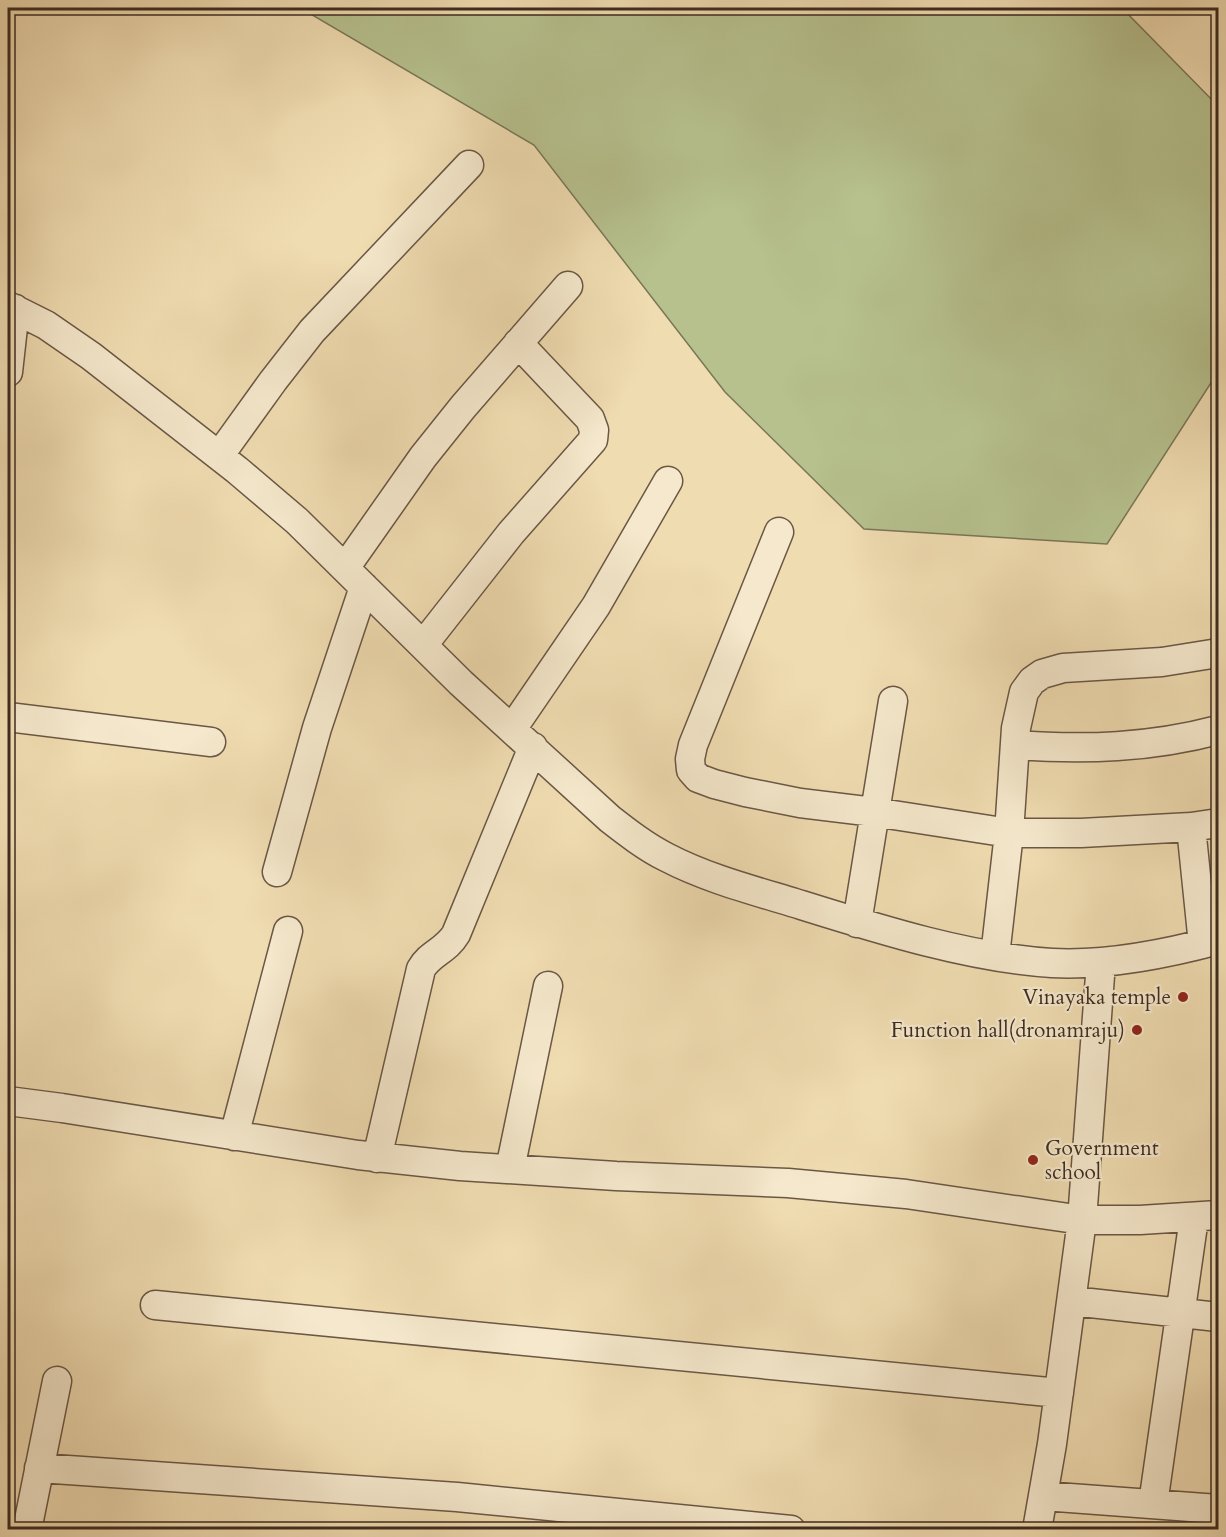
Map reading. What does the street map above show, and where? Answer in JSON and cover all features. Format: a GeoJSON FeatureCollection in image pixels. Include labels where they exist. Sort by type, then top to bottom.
{"type":"FeatureCollection","features":[{"type":"Feature","properties":{"kind":"street"},"geometry":{"type":"LineString","coordinates":[[219,456],[312,331],[469,165]]}},
{"type":"Feature","properties":{"kind":"street"},"geometry":{"type":"LineString","coordinates":[[277,872],[320,717],[355,578],[423,457],[568,286]]}},
{"type":"Feature","properties":{"kind":"street"},"geometry":{"type":"LineString","coordinates":[[8,372],[11,308],[46,325],[91,356],[219,456],[297,521],[423,645],[610,819],[636,839],[666,857],[709,875],[857,923],[995,956],[1053,963],[1101,962],[1211,942],[1205,825],[1081,833],[1009,833],[800,803],[745,792],[698,778],[691,770],[690,759],[693,745],[779,532]]}},
{"type":"Feature","properties":{"kind":"street"},"geometry":{"type":"LineString","coordinates":[[423,645],[504,541],[593,440],[594,430],[590,419],[518,343]]}},
{"type":"Feature","properties":{"kind":"street"},"geometry":{"type":"LineString","coordinates":[[376,1158],[421,969],[429,958],[446,947],[456,934],[522,738],[669,482]]}},
{"type":"Feature","properties":{"kind":"street"},"geometry":{"type":"LineString","coordinates":[[995,956],[1009,833],[1016,728],[1024,692],[1032,681],[1042,674],[1063,668],[1162,662],[1218,653]]}},
{"type":"Feature","properties":{"kind":"street"},"geometry":{"type":"LineString","coordinates":[[857,923],[893,700]]}},
{"type":"Feature","properties":{"kind":"street"},"geometry":{"type":"LineString","coordinates":[[8,717],[211,742]]}},
{"type":"Feature","properties":{"kind":"street"},"geometry":{"type":"LineString","coordinates":[[1015,745],[1140,746],[1218,730]]}},
{"type":"Feature","properties":{"kind":"street"},"geometry":{"type":"LineString","coordinates":[[234,1136],[288,931]]}},
{"type":"Feature","properties":{"kind":"street"},"geometry":{"type":"LineString","coordinates":[[1037,1530],[1059,1393],[1082,1220],[1101,962]]}},
{"type":"Feature","properties":{"kind":"street"},"geometry":{"type":"LineString","coordinates":[[510,1169],[548,986]]}},
{"type":"Feature","properties":{"kind":"street"},"geometry":{"type":"LineString","coordinates":[[8,1101],[74,1109],[376,1158],[510,1169],[829,1186],[906,1194],[1082,1220],[1206,1217],[1180,1313],[1153,1504]]}},
{"type":"Feature","properties":{"kind":"street"},"geometry":{"type":"LineString","coordinates":[[1072,1301],[1218,1317]]}},
{"type":"Feature","properties":{"kind":"street"},"geometry":{"type":"LineString","coordinates":[[154,1305],[1059,1393]]}},
{"type":"Feature","properties":{"kind":"street"},"geometry":{"type":"LineString","coordinates":[[27,1530],[57,1381]]}},
{"type":"Feature","properties":{"kind":"street"},"geometry":{"type":"LineString","coordinates":[[39,1468],[457,1497],[791,1530]]}},
{"type":"Feature","properties":{"kind":"street"},"geometry":{"type":"LineString","coordinates":[[1043,1496],[1218,1509]]}},
{"type":"Feature","properties":{"kind":"green space"},"geometry":{"type":"Polygon","coordinates":[[[303,8],[1122,8],[1218,106],[1218,372],[1107,544],[864,529],[725,392],[534,145],[303,8]]]}},
{"type":"Feature","properties":{"kind":"place","name":"Vinayaka temple"},"geometry":{"type":"Point","coordinates":[1183,997]}},
{"type":"Feature","properties":{"kind":"place","name":"Function hall(dronamraju)"},"geometry":{"type":"Point","coordinates":[1137,1030]}},
{"type":"Feature","properties":{"kind":"place","name":"Government school"},"geometry":{"type":"Point","coordinates":[1033,1160]}}]}
